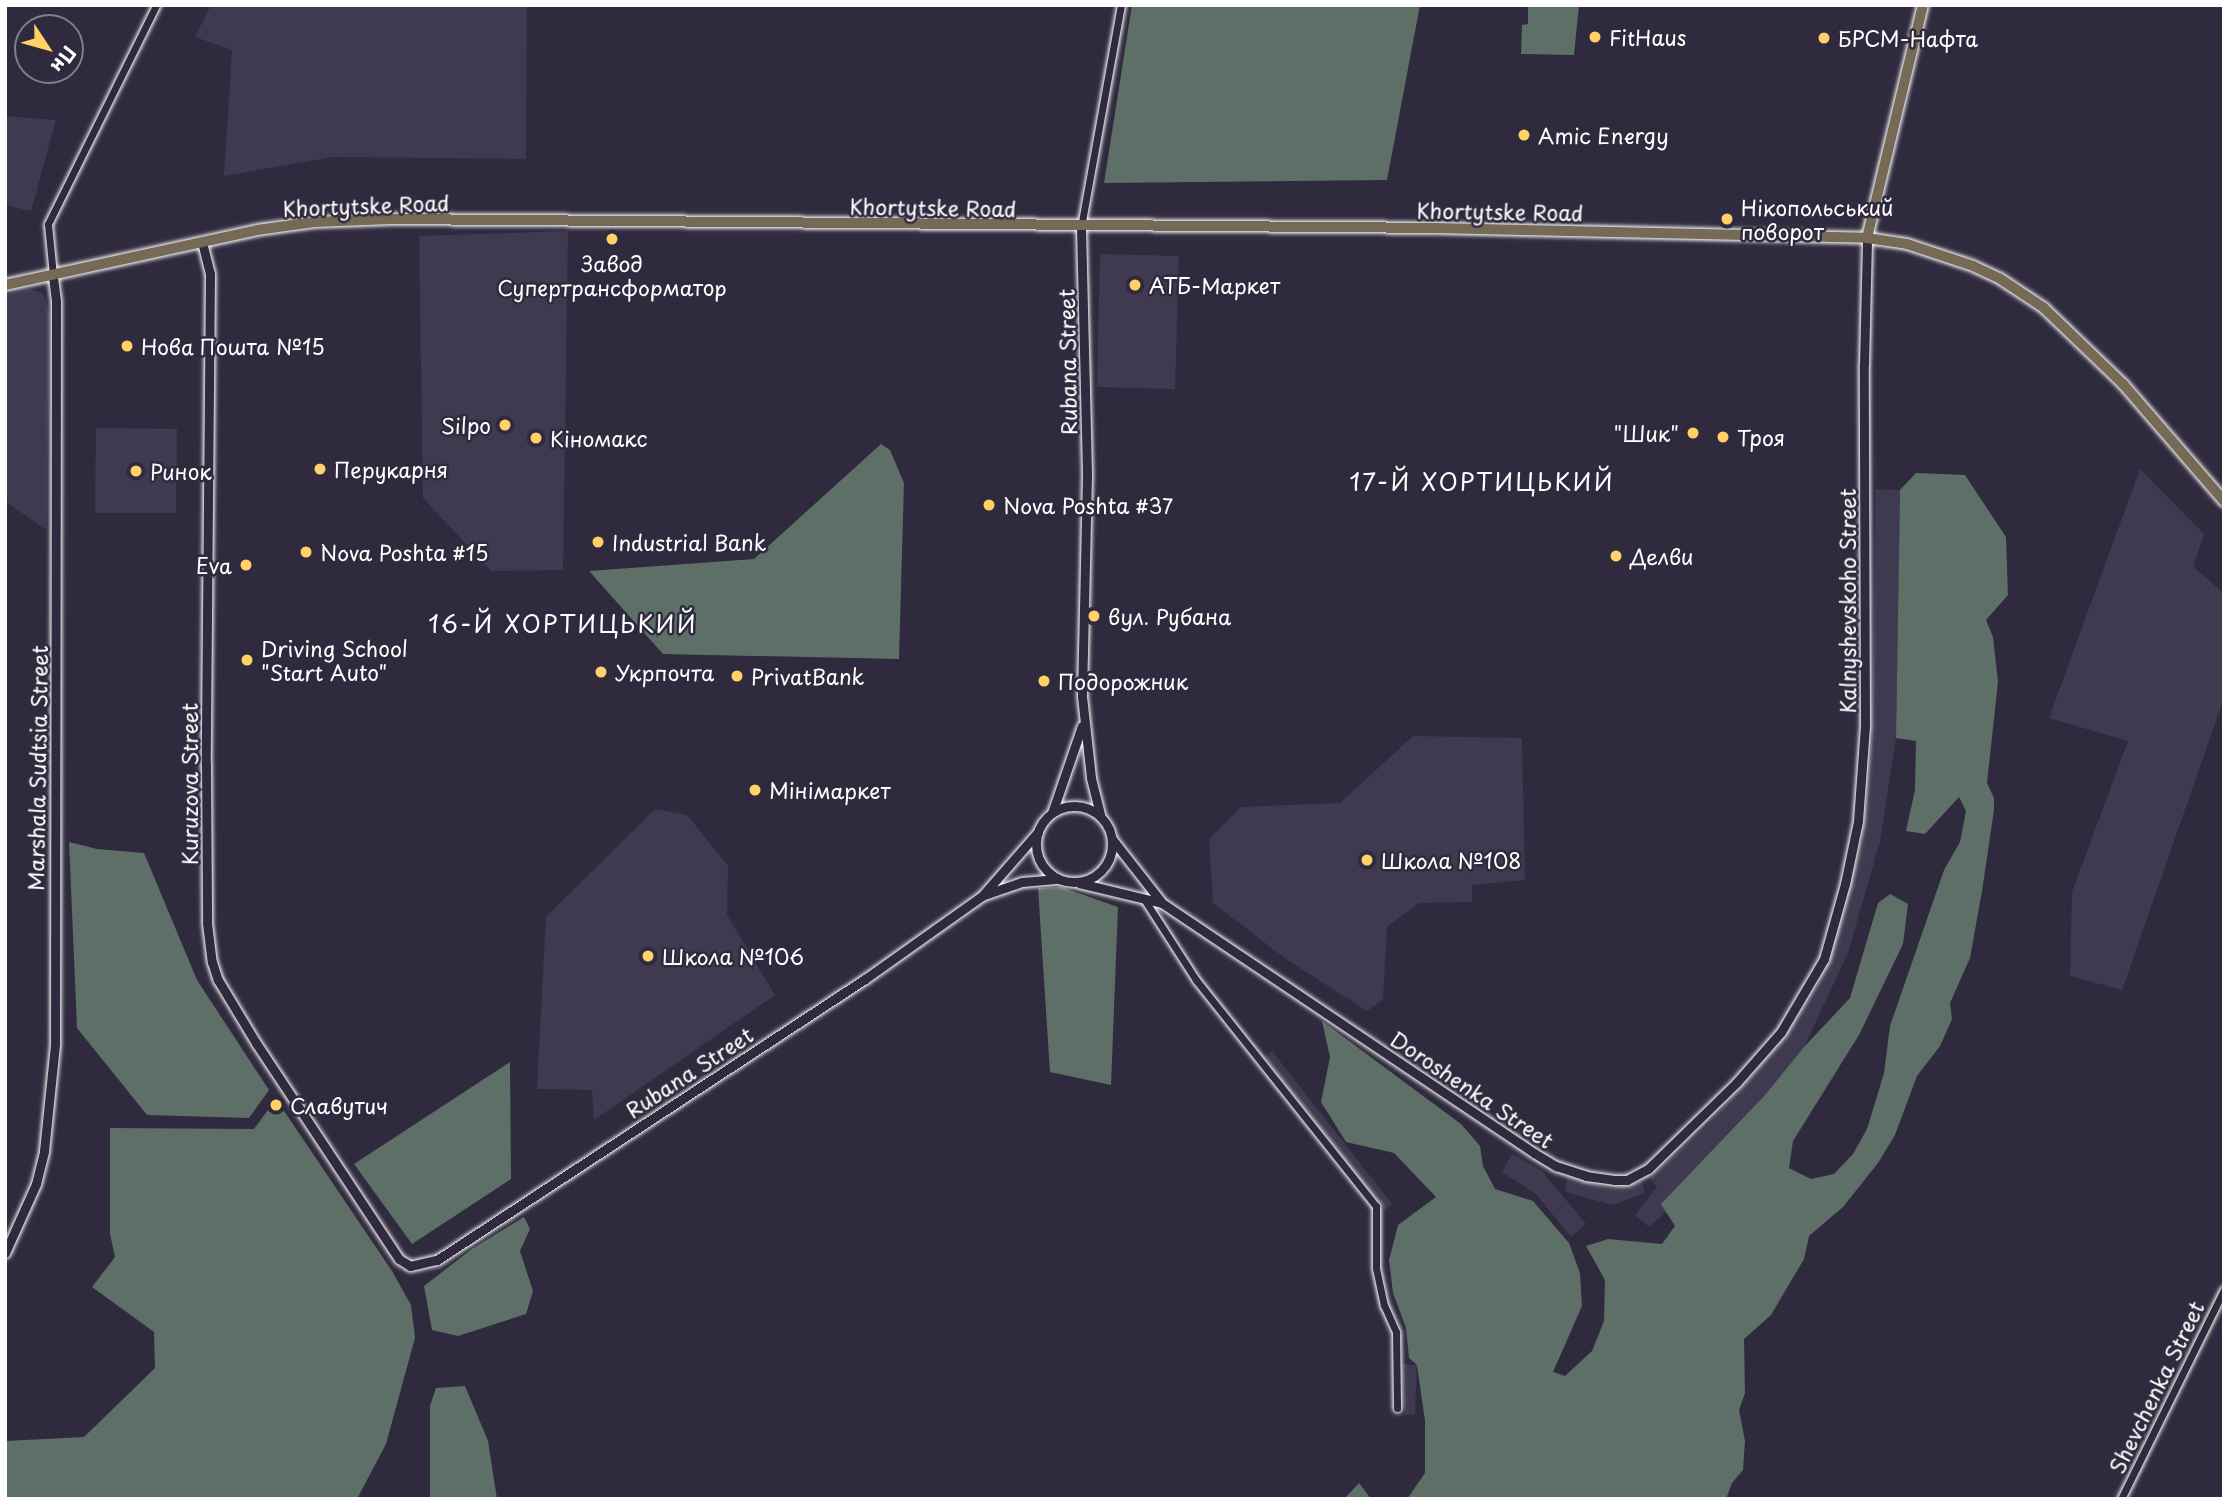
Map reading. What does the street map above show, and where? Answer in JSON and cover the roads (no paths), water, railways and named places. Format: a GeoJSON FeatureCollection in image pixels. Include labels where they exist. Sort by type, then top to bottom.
{"type":"FeatureCollection","features":[{"type":"Feature","properties":{"kind":"main road"},"geometry":{"type":"LineString","coordinates":[[1867,238],[1923,5]]}},
{"type":"Feature","properties":{"kind":"main road","name":"Khortytske Road"},"geometry":{"type":"LineString","coordinates":[[5,285],[202,242],[314,222],[392,219],[1435,229],[1867,238],[1907,244],[1973,266],[1999,278],[2044,308],[2123,384],[2224,500]]}},
{"type":"Feature","properties":{"kind":"street"},"geometry":{"type":"LineString","coordinates":[[53,275],[48,224],[156,5]]}},
{"type":"Feature","properties":{"kind":"street","name":"Rubana Street"},"geometry":{"type":"LineString","coordinates":[[1100,816],[1091,778],[1084,722],[1087,476],[1081,227],[1121,5]]}},
{"type":"Feature","properties":{"kind":"street","name":"Kalnyshevskoho Street"},"geometry":{"type":"LineString","coordinates":[[1824,959],[1845,884],[1862,787],[1865,726],[1864,364],[1867,238]]}},
{"type":"Feature","properties":{"kind":"street","name":"Kuruzova Street"},"geometry":{"type":"LineString","coordinates":[[202,242],[209,274],[206,923],[212,962],[227,997],[335,1166],[388,1246],[410,1266]]}},
{"type":"Feature","properties":{"kind":"street","name":"Marshala Sudtsia Street"},"geometry":{"type":"LineString","coordinates":[[5,1253],[36,1184],[44,1151],[55,1044],[56,301],[53,275]]}},
{"type":"Feature","properties":{"kind":"street","name":"Rubana Street"},"geometry":{"type":"LineString","coordinates":[[1052,813],[1084,722]]}},
{"type":"Feature","properties":{"kind":"street"},"geometry":{"type":"LineString","coordinates":[[1076,806],[1100,816],[1112,839],[1110,856],[1102,870],[1089,879],[1074,882],[1059,879],[1041,863],[1036,848],[1038,832],[1052,813],[1076,806]]}},
{"type":"Feature","properties":{"kind":"street","name":"Rubana Street"},"geometry":{"type":"LineString","coordinates":[[410,1266],[437,1260],[865,979],[982,896],[1038,832]]}},
{"type":"Feature","properties":{"kind":"street","name":"Doroshenka Street"},"geometry":{"type":"LineString","coordinates":[[1112,839],[1162,903],[1534,1153],[1566,1169],[1614,1181],[1627,1180],[1648,1169],[1737,1082],[1781,1032],[1824,959]]}},
{"type":"Feature","properties":{"kind":"street","name":"Rubana Street"},"geometry":{"type":"LineString","coordinates":[[982,896],[1022,882],[1059,879]]}},
{"type":"Feature","properties":{"kind":"street","name":"Doroshenka Street"},"geometry":{"type":"LineString","coordinates":[[1074,882],[1162,903]]}},
{"type":"Feature","properties":{"kind":"street"},"geometry":{"type":"LineString","coordinates":[[1144,899],[1196,981],[1376,1206],[1376,1268],[1384,1305],[1396,1332],[1397,1408]]}},
{"type":"Feature","properties":{"kind":"street","name":"Shevchenka Street"},"geometry":{"type":"LineString","coordinates":[[2121,1499],[2224,1290]]}},
{"type":"Feature","properties":{"kind":"place","name":"FitHaus"},"geometry":{"type":"Point","coordinates":[1595,37]}},
{"type":"Feature","properties":{"kind":"place","name":"БРСМ-Нафта"},"geometry":{"type":"Point","coordinates":[1824,38]}},
{"type":"Feature","properties":{"kind":"place","name":"Amic Energy"},"geometry":{"type":"Point","coordinates":[1524,135]}},
{"type":"Feature","properties":{"kind":"place","name":"Нікопольський поворот"},"geometry":{"type":"Point","coordinates":[1727,219]}},
{"type":"Feature","properties":{"kind":"place","name":"Завод Супертрансформатор"},"geometry":{"type":"Point","coordinates":[612,239]}},
{"type":"Feature","properties":{"kind":"place","name":"АТБ-Маркет"},"geometry":{"type":"Point","coordinates":[1135,285]}},
{"type":"Feature","properties":{"kind":"place","name":"Нова Пошта №15"},"geometry":{"type":"Point","coordinates":[127,346]}},
{"type":"Feature","properties":{"kind":"place","name":"Silpo"},"geometry":{"type":"Point","coordinates":[505,425]}},
{"type":"Feature","properties":{"kind":"place","name":"\"Шик\""},"geometry":{"type":"Point","coordinates":[1693,433]}},
{"type":"Feature","properties":{"kind":"place","name":"Троя"},"geometry":{"type":"Point","coordinates":[1723,437]}},
{"type":"Feature","properties":{"kind":"place","name":"Кіномакс"},"geometry":{"type":"Point","coordinates":[536,438]}},
{"type":"Feature","properties":{"kind":"place","name":"Перукарня"},"geometry":{"type":"Point","coordinates":[320,469]}},
{"type":"Feature","properties":{"kind":"place","name":"Ринок"},"geometry":{"type":"Point","coordinates":[136,471]}},
{"type":"Feature","properties":{"kind":"place","name":"Nova Poshta #37"},"geometry":{"type":"Point","coordinates":[989,505]}},
{"type":"Feature","properties":{"kind":"place","name":"Industrial Bank"},"geometry":{"type":"Point","coordinates":[598,542]}},
{"type":"Feature","properties":{"kind":"place","name":"Nova Poshta #15"},"geometry":{"type":"Point","coordinates":[306,552]}},
{"type":"Feature","properties":{"kind":"place","name":"Делви"},"geometry":{"type":"Point","coordinates":[1616,556]}},
{"type":"Feature","properties":{"kind":"place","name":"Eva"},"geometry":{"type":"Point","coordinates":[246,565]}},
{"type":"Feature","properties":{"kind":"place","name":"вул. Рубана"},"geometry":{"type":"Point","coordinates":[1094,616]}},
{"type":"Feature","properties":{"kind":"place","name":"Driving School \"Start Auto\""},"geometry":{"type":"Point","coordinates":[247,660]}},
{"type":"Feature","properties":{"kind":"place","name":"Укрпочта"},"geometry":{"type":"Point","coordinates":[601,672]}},
{"type":"Feature","properties":{"kind":"place","name":"PrivatBank"},"geometry":{"type":"Point","coordinates":[737,676]}},
{"type":"Feature","properties":{"kind":"place","name":"Подорожник"},"geometry":{"type":"Point","coordinates":[1044,681]}},
{"type":"Feature","properties":{"kind":"place","name":"Мiнiмаркет"},"geometry":{"type":"Point","coordinates":[755,790]}},
{"type":"Feature","properties":{"kind":"place","name":"Школа №108"},"geometry":{"type":"Point","coordinates":[1367,860]}},
{"type":"Feature","properties":{"kind":"place","name":"Школа №106"},"geometry":{"type":"Point","coordinates":[648,956]}},
{"type":"Feature","properties":{"kind":"place","name":"Славутич"},"geometry":{"type":"Point","coordinates":[276,1105]}},
{"type":"Feature","properties":{"kind":"district","name":"17-Й ХОРТИЦЬКИЙ"},"geometry":{"type":"Point","coordinates":[1482,482]}},
{"type":"Feature","properties":{"kind":"district","name":"16-Й ХОРТИЦЬКИЙ"},"geometry":{"type":"Point","coordinates":[563,624]}}]}
